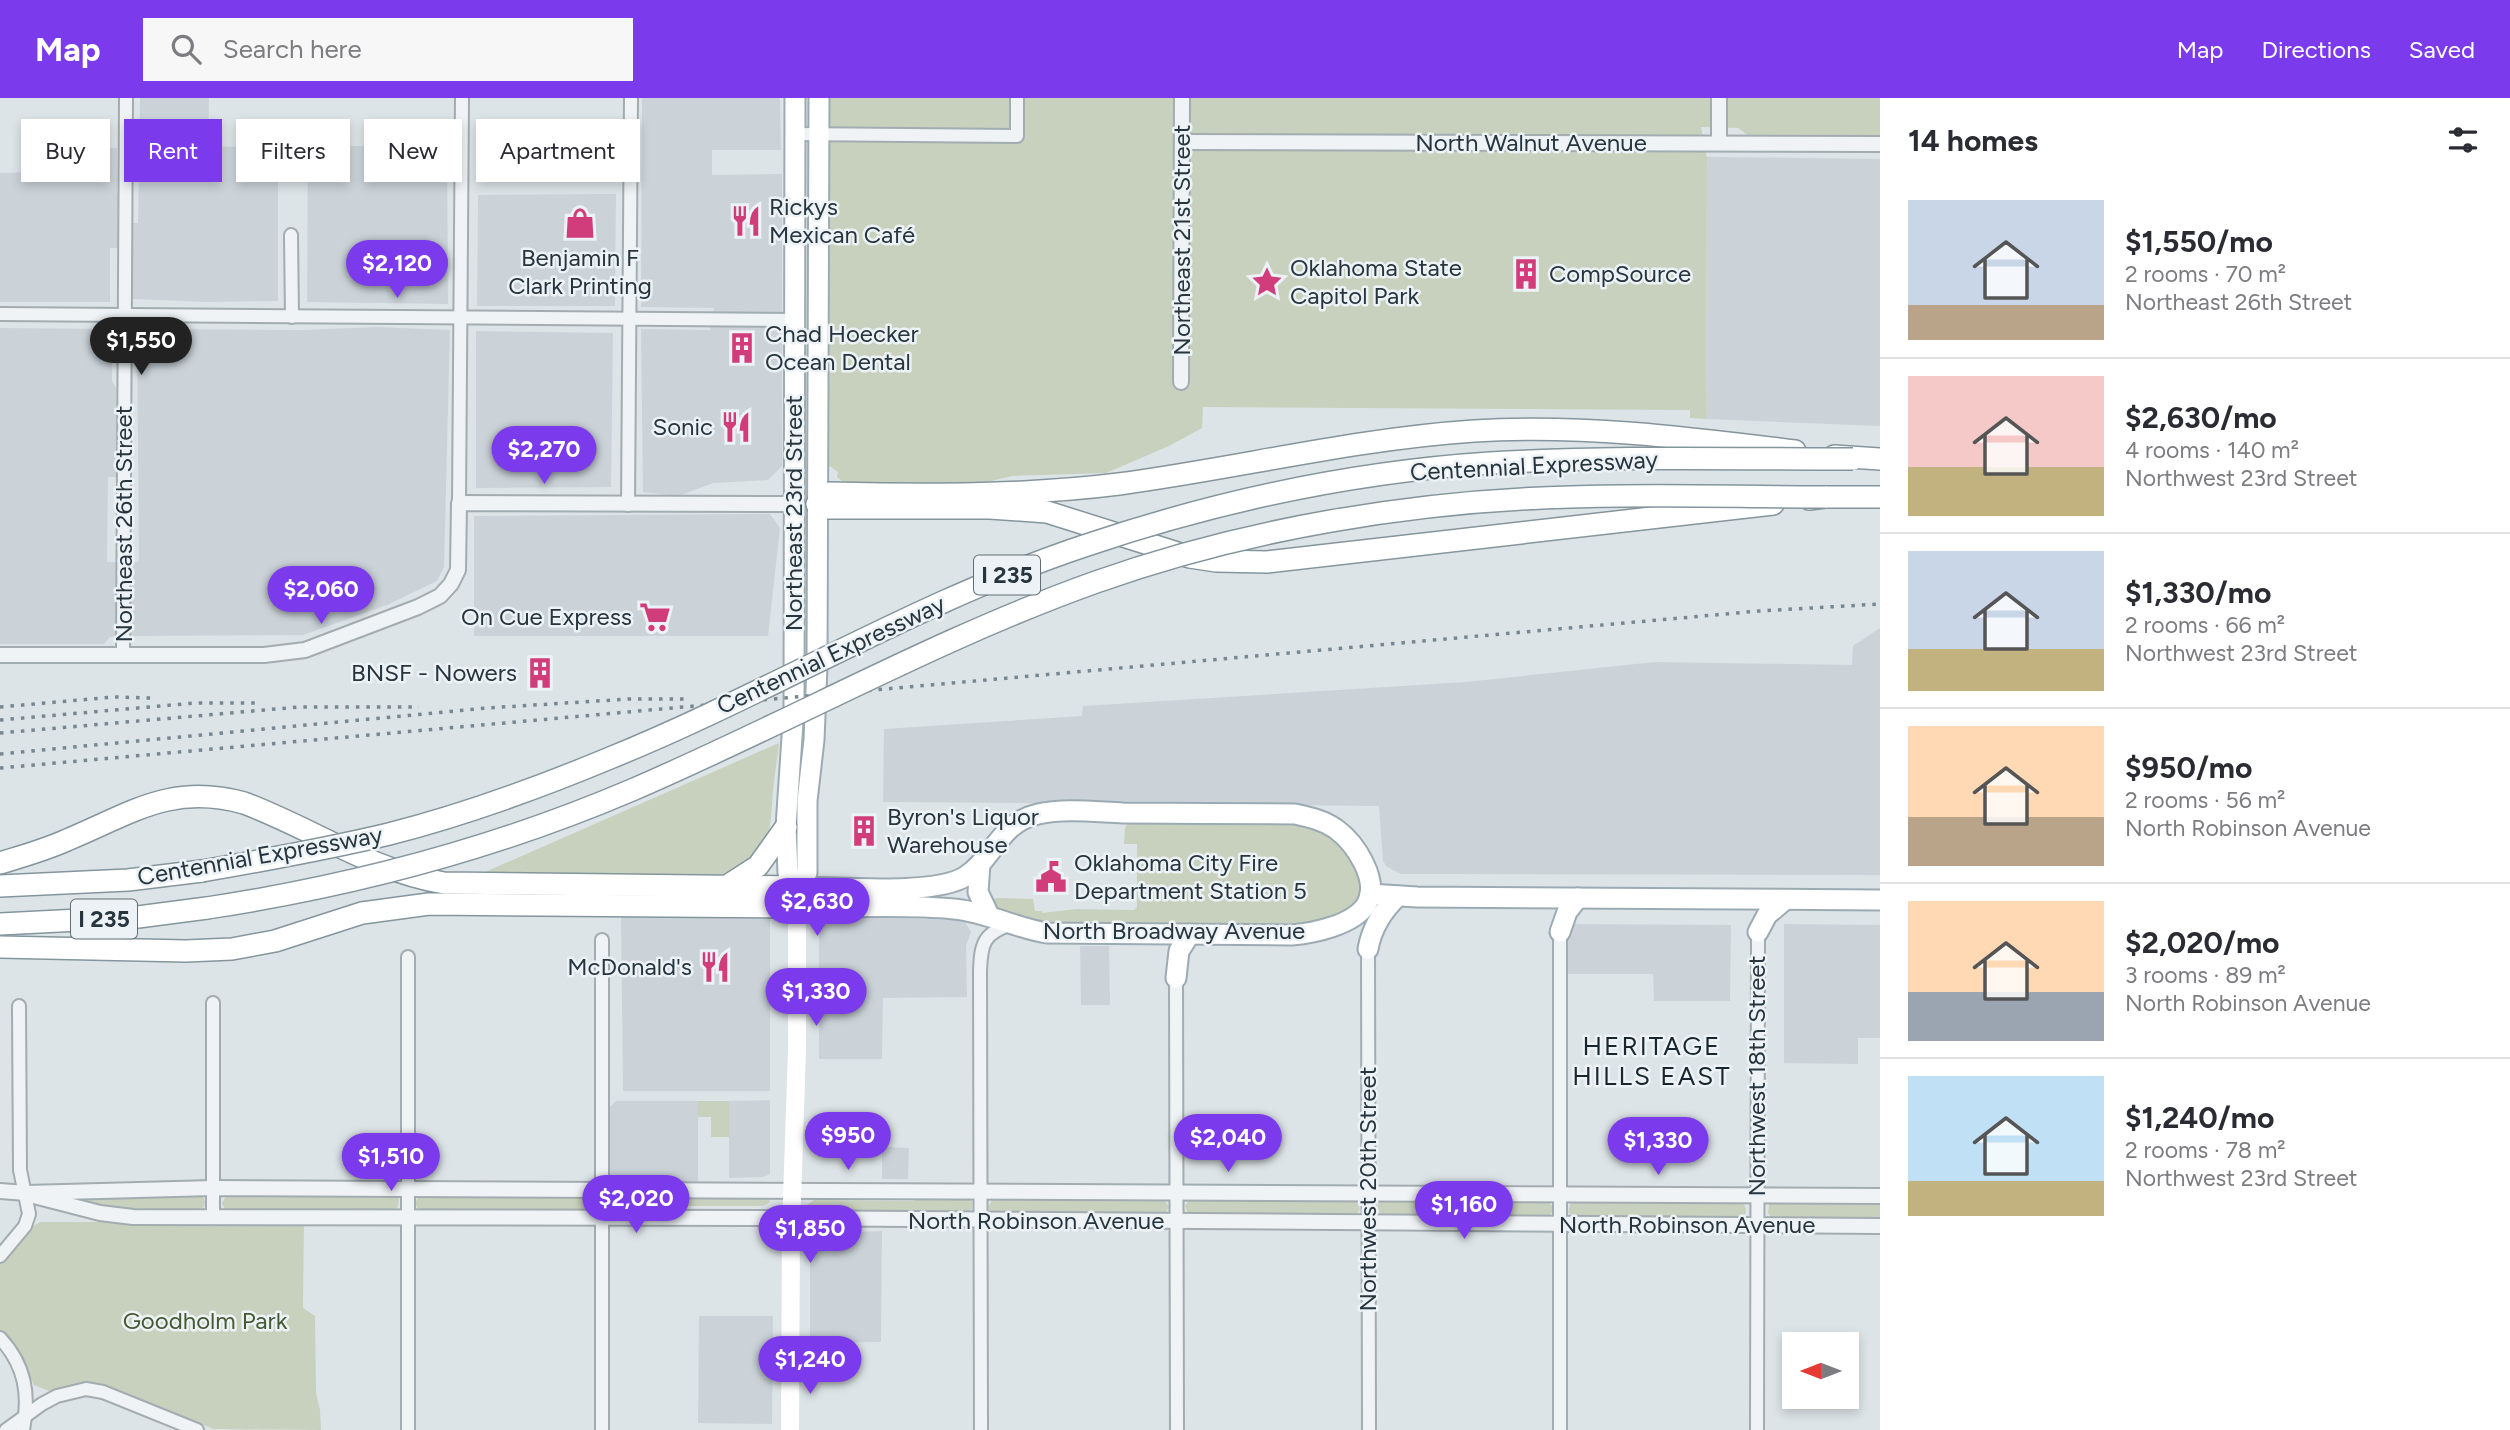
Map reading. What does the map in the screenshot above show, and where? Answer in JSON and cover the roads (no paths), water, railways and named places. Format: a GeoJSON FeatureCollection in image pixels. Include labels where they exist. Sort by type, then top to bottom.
{"type":"FeatureCollection","features":[{"type":"Feature","properties":{"kind":"highway"},"geometry":{"type":"LineString","coordinates":[[1825,497],[1682,516],[1267,562],[1216,561],[1190,557],[1047,512],[990,508],[828,508],[817,504],[828,493],[998,494],[1118,484],[1424,434],[1527,429],[1701,440],[1853,459]]}},
{"type":"Feature","properties":{"kind":"highway","name":"Centennial Expressway"},"geometry":{"type":"LineString","coordinates":[[0,886],[128,880],[202,871],[292,856],[390,834],[465,812],[613,757],[943,602],[1021,570],[1141,527],[1230,504],[1354,479],[1486,464],[1560,460],[1880,459]]}},
{"type":"Feature","properties":{"kind":"highway","name":"Centennial Expressway"},"geometry":{"type":"LineString","coordinates":[[0,924],[138,917],[207,908],[310,891],[470,849],[554,821],[631,790],[990,622],[1100,580],[1206,549],[1348,519],[1476,502],[1571,497],[1880,497]]}},
{"type":"Feature","properties":{"kind":"highway"},"geometry":{"type":"LineString","coordinates":[[0,863],[59,844],[154,802],[197,795],[224,797],[244,803],[365,859],[411,877],[444,883],[728,885],[797,897]]}},
{"type":"Feature","properties":{"kind":"highway"},"geometry":{"type":"LineString","coordinates":[[728,885],[758,866],[786,827]]}},
{"type":"Feature","properties":{"kind":"highway"},"geometry":{"type":"LineString","coordinates":[[0,947],[186,951],[232,949],[275,941],[362,913],[429,904],[797,897]]}},
{"type":"Feature","properties":{"kind":"main road","name":"Northeast 23rd Street"},"geometry":{"type":"LineString","coordinates":[[795,98],[794,707],[786,827],[788,873],[797,897]]}},
{"type":"Feature","properties":{"kind":"main road","name":"Northeast 23rd Street"},"geometry":{"type":"LineString","coordinates":[[797,897],[807,873],[807,801],[814,740],[819,98]]}},
{"type":"Feature","properties":{"kind":"main road"},"geometry":{"type":"LineString","coordinates":[[793,504],[817,504]]}},
{"type":"Feature","properties":{"kind":"main road"},"geometry":{"type":"LineString","coordinates":[[790,1430],[797,897],[932,887],[952,883],[967,876],[1015,825],[1034,815],[1053,812],[1295,814],[1312,817],[1337,830],[1363,861],[1370,894],[1880,900]]}},
{"type":"Feature","properties":{"kind":"main road"},"geometry":{"type":"LineString","coordinates":[[980,864],[978,892],[989,915]]}},
{"type":"Feature","properties":{"kind":"main road","name":"North Broadway Avenue"},"geometry":{"type":"LineString","coordinates":[[797,897],[954,909],[989,915],[1047,933],[1311,934],[1356,915],[1366,905],[1370,894]]}},
{"type":"Feature","properties":{"kind":"main road"},"geometry":{"type":"LineString","coordinates":[[1368,949],[1376,924],[1398,896]]}},
{"type":"Feature","properties":{"kind":"main road"},"geometry":{"type":"LineString","coordinates":[[1560,932],[1567,912],[1578,898]]}},
{"type":"Feature","properties":{"kind":"main road"},"geometry":{"type":"LineString","coordinates":[[1758,933],[1767,915],[1785,900]]}},
{"type":"Feature","properties":{"kind":"main road"},"geometry":{"type":"LineString","coordinates":[[1176,978],[1179,951],[1190,934]]}},
{"type":"Feature","properties":{"kind":"street","name":"Northeast 26th Street"},"geometry":{"type":"LineString","coordinates":[[123,655],[126,98]]}},
{"type":"Feature","properties":{"kind":"street"},"geometry":{"type":"LineString","coordinates":[[0,655],[294,653],[425,604],[446,590],[458,570],[462,98]]}},
{"type":"Feature","properties":{"kind":"street"},"geometry":{"type":"LineString","coordinates":[[628,505],[631,98]]}},
{"type":"Feature","properties":{"kind":"street"},"geometry":{"type":"LineString","coordinates":[[795,134],[1017,136],[1017,98]]}},
{"type":"Feature","properties":{"kind":"street","name":"Northeast 21st Street"},"geometry":{"type":"LineString","coordinates":[[1181,382],[1182,98]]}},
{"type":"Feature","properties":{"kind":"street"},"geometry":{"type":"LineString","coordinates":[[1718,98],[1719,143]]}},
{"type":"Feature","properties":{"kind":"street","name":"North Walnut Avenue"},"geometry":{"type":"LineString","coordinates":[[1182,142],[1880,144]]}},
{"type":"Feature","properties":{"kind":"street"},"geometry":{"type":"LineString","coordinates":[[291,235],[292,317]]}},
{"type":"Feature","properties":{"kind":"street"},"geometry":{"type":"LineString","coordinates":[[0,314],[795,320]]}},
{"type":"Feature","properties":{"kind":"street"},"geometry":{"type":"LineString","coordinates":[[459,503],[793,504]]}},
{"type":"Feature","properties":{"kind":"street"},"geometry":{"type":"LineString","coordinates":[[981,1430],[981,947],[992,932],[1012,924]]}},
{"type":"Feature","properties":{"kind":"street"},"geometry":{"type":"LineString","coordinates":[[1560,932],[1560,1430]]}},
{"type":"Feature","properties":{"kind":"street","name":"Northwest 18th Street"},"geometry":{"type":"LineString","coordinates":[[1757,1430],[1758,933]]}},
{"type":"Feature","properties":{"kind":"street"},"geometry":{"type":"LineString","coordinates":[[601,940],[602,1430]]}},
{"type":"Feature","properties":{"kind":"street","name":"Northwest 20th Street"},"geometry":{"type":"LineString","coordinates":[[1368,949],[1368,1430]]}},
{"type":"Feature","properties":{"kind":"street"},"geometry":{"type":"LineString","coordinates":[[408,957],[408,1430]]}},
{"type":"Feature","properties":{"kind":"street"},"geometry":{"type":"LineString","coordinates":[[1176,978],[1177,1430]]}},
{"type":"Feature","properties":{"kind":"street"},"geometry":{"type":"LineString","coordinates":[[213,1003],[213,1216]]}},
{"type":"Feature","properties":{"kind":"street"},"geometry":{"type":"LineString","coordinates":[[0,1256],[26,1223],[29,1214],[20,1170],[19,1006]]}},
{"type":"Feature","properties":{"kind":"street","name":"North Robinson Avenue"},"geometry":{"type":"LineString","coordinates":[[0,1191],[26,1193],[213,1188],[792,1189],[1880,1196]]}},
{"type":"Feature","properties":{"kind":"street","name":"North Robinson Avenue"},"geometry":{"type":"LineString","coordinates":[[26,1193],[65,1205],[121,1216],[1880,1226]]}},
{"type":"Feature","properties":{"kind":"street"},"geometry":{"type":"LineString","coordinates":[[0,1338],[12,1352],[21,1370],[24,1385],[23,1430]]}},
{"type":"Feature","properties":{"kind":"street"},"geometry":{"type":"LineString","coordinates":[[6,1430],[57,1396],[86,1389],[103,1392],[197,1430]]}},
{"type":"Feature","properties":{"kind":"railway"},"geometry":{"type":"LineString","coordinates":[[0,768],[1759,611],[1880,604]]}},
{"type":"Feature","properties":{"kind":"railway"},"geometry":{"type":"LineString","coordinates":[[0,707],[114,697],[151,698]]}},
{"type":"Feature","properties":{"kind":"railway"},"geometry":{"type":"LineString","coordinates":[[0,754],[487,708],[629,699],[686,699]]}},
{"type":"Feature","properties":{"kind":"railway"},"geometry":{"type":"LineString","coordinates":[[0,720],[195,703],[256,703]]}},
{"type":"Feature","properties":{"kind":"railway"},"geometry":{"type":"LineString","coordinates":[[0,733],[299,707],[419,707]]}},
{"type":"Feature","properties":{"kind":"place","name":"Rickys Mexican Café"},"geometry":{"type":"Point","coordinates":[746,221]}},
{"type":"Feature","properties":{"kind":"place","name":"Benjamin F Clark Printing"},"geometry":{"type":"Point","coordinates":[580,223]}},
{"type":"Feature","properties":{"kind":"place","name":"CompSource"},"geometry":{"type":"Point","coordinates":[1526,274]}},
{"type":"Feature","properties":{"kind":"place","name":"Oklahoma State Capitol Park"},"geometry":{"type":"Point","coordinates":[1267,282]}},
{"type":"Feature","properties":{"kind":"place","name":"Chad Hoecker Ocean Dental"},"geometry":{"type":"Point","coordinates":[742,348]}},
{"type":"Feature","properties":{"kind":"place","name":"Sonic"},"geometry":{"type":"Point","coordinates":[736,427]}},
{"type":"Feature","properties":{"kind":"place","name":"On Cue Express"},"geometry":{"type":"Point","coordinates":[655,617]}},
{"type":"Feature","properties":{"kind":"place","name":"BNSF - Nowers"},"geometry":{"type":"Point","coordinates":[540,673]}},
{"type":"Feature","properties":{"kind":"place","name":"Byron's Liquor Warehouse"},"geometry":{"type":"Point","coordinates":[864,831]}},
{"type":"Feature","properties":{"kind":"place","name":"Oklahoma City Fire Department Station 5"},"geometry":{"type":"Point","coordinates":[1051,877]}},
{"type":"Feature","properties":{"kind":"place","name":"McDonald's"},"geometry":{"type":"Point","coordinates":[715,967]}},
{"type":"Feature","properties":{"kind":"district","name":"HERITAGE HILLS EAST"},"geometry":{"type":"Point","coordinates":[1652,1060]}},
{"type":"Feature","properties":{"kind":"park label","name":"Goodholm Park"},"geometry":{"type":"Point","coordinates":[205,1321]}}]}
